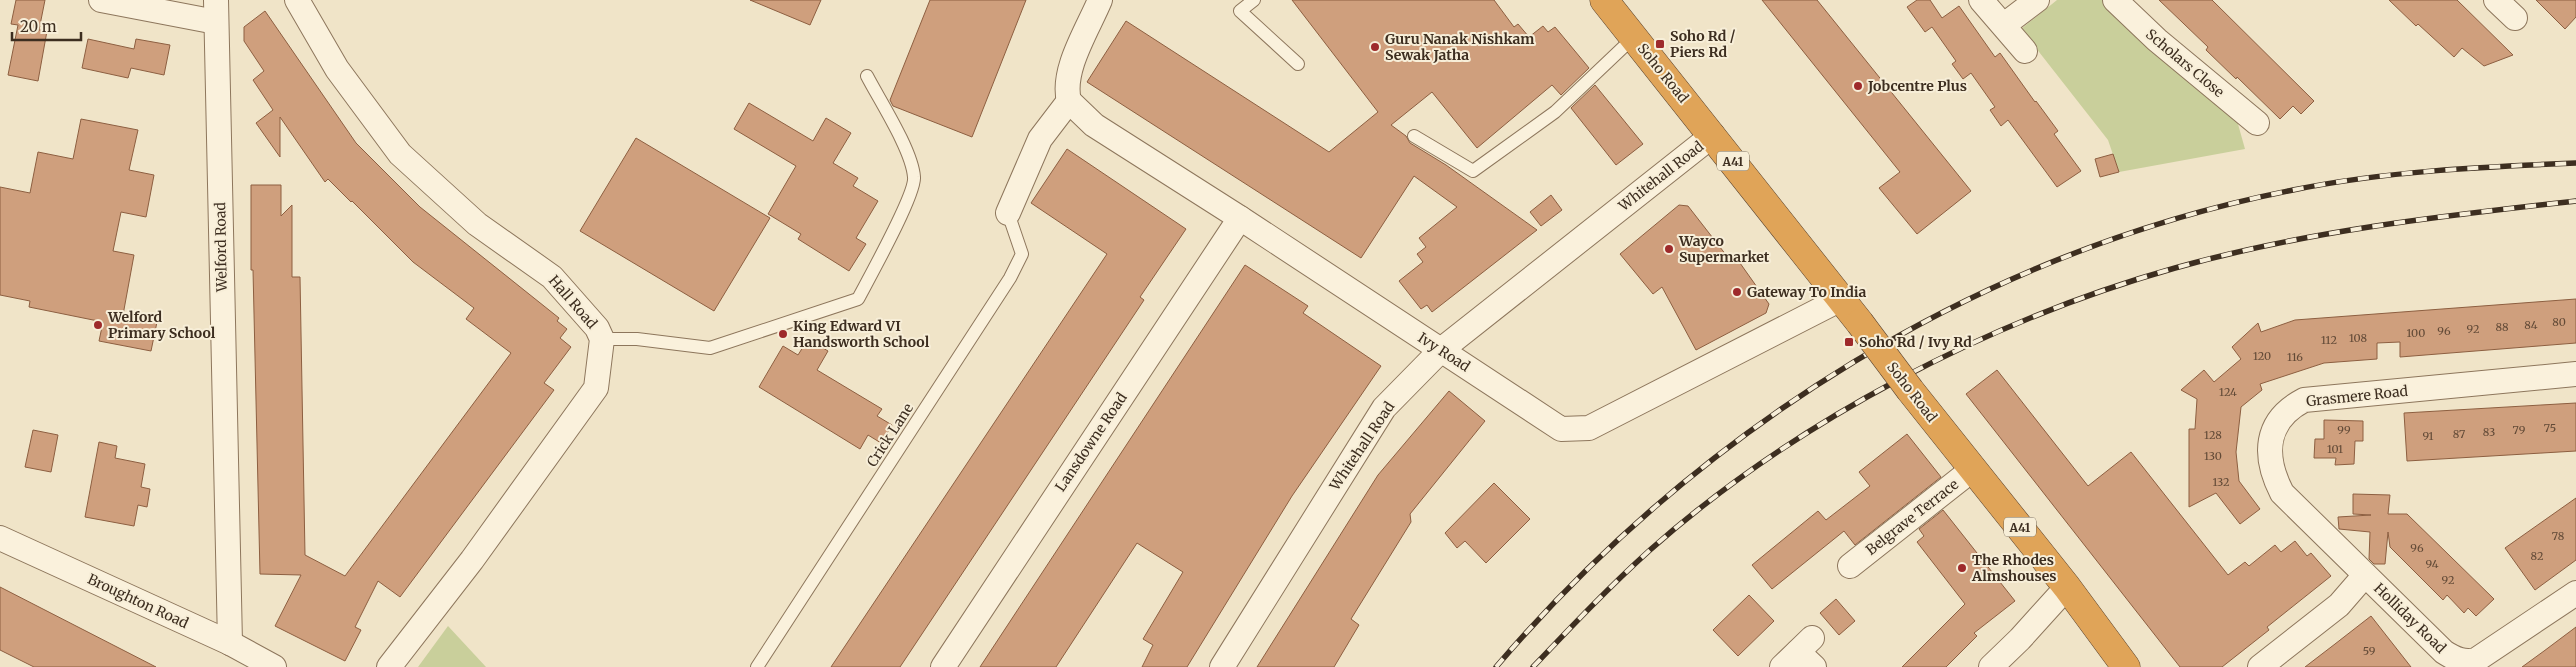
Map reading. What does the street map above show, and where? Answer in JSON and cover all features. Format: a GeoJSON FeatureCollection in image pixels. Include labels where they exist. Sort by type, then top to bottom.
{"type":"FeatureCollection","features":[{"type":"Feature","properties":{"kind":"highway","name":"Soho Road"},"geometry":{"type":"LineString","coordinates":[[1604,0],[1714,135],[1910,390],[2067,587],[2126,667]]}},
{"type":"Feature","properties":{"kind":"street"},"geometry":{"type":"LineString","coordinates":[[101,0],[216,11]]}},
{"type":"Feature","properties":{"kind":"street","name":"Hall Road"},"geometry":{"type":"LineString","coordinates":[[297,0],[337,69],[400,154],[476,224],[552,277],[596,328],[602,339],[596,388],[472,560],[389,667]]}},
{"type":"Feature","properties":{"kind":"street"},"geometry":{"type":"LineString","coordinates":[[1008,213],[1040,139],[1069,101],[1066,89],[1068,74],[1100,0]]}},
{"type":"Feature","properties":{"kind":"street"},"geometry":{"type":"LineString","coordinates":[[1981,0],[2025,51]]}},
{"type":"Feature","properties":{"kind":"street"},"geometry":{"type":"LineString","coordinates":[[2004,25],[2037,0]]}},
{"type":"Feature","properties":{"kind":"street","name":"Scholars Close"},"geometry":{"type":"LineString","coordinates":[[2115,0],[2157,40],[2257,124]]}},
{"type":"Feature","properties":{"kind":"street"},"geometry":{"type":"LineString","coordinates":[[2496,0],[2515,18]]}},
{"type":"Feature","properties":{"kind":"street","name":"Welford Road"},"geometry":{"type":"LineString","coordinates":[[216,11],[230,643]]}},
{"type":"Feature","properties":{"kind":"street","name":"Ivy Road"},"geometry":{"type":"LineString","coordinates":[[1069,101],[1094,125],[1240,218],[1561,429],[1588,428],[1841,299]]}},
{"type":"Feature","properties":{"kind":"street","name":"Whitehall Road"},"geometry":{"type":"LineString","coordinates":[[1222,667],[1384,408],[1441,350],[1714,135]]}},
{"type":"Feature","properties":{"kind":"street","name":"Lansdowne Road"},"geometry":{"type":"LineString","coordinates":[[943,667],[1240,218]]}},
{"type":"Feature","properties":{"kind":"street","name":"Grasmere Road"},"geometry":{"type":"LineString","coordinates":[[2365,575],[2282,493],[2272,473],[2269,453],[2271,436],[2280,416],[2290,407],[2304,400],[2576,374]]}},
{"type":"Feature","properties":{"kind":"street","name":"Belgrave Terrace"},"geometry":{"type":"LineString","coordinates":[[1850,566],[1973,468]]}},
{"type":"Feature","properties":{"kind":"street","name":"Broughton Road"},"geometry":{"type":"LineString","coordinates":[[0,538],[230,643],[274,667]]}},
{"type":"Feature","properties":{"kind":"street","name":"Holliday Road"},"geometry":{"type":"LineString","coordinates":[[2260,667],[2339,605],[2365,575],[2444,652],[2467,662],[2476,660],[2491,651],[2576,593]]}},
{"type":"Feature","properties":{"kind":"street"},"geometry":{"type":"LineString","coordinates":[[1991,667],[2020,639],[2067,587]]}},
{"type":"Feature","properties":{"kind":"lane"},"geometry":{"type":"LineString","coordinates":[[1254,0],[1240,11],[1298,64]]}},
{"type":"Feature","properties":{"kind":"lane"},"geometry":{"type":"LineString","coordinates":[[1414,136],[1473,171],[1555,112],[1634,37]]}},
{"type":"Feature","properties":{"kind":"lane"},"geometry":{"type":"LineString","coordinates":[[602,339],[637,339],[710,348],[858,299],[908,200],[914,177],[907,154],[867,76]]}},
{"type":"Feature","properties":{"kind":"lane","name":"Crick Lane"},"geometry":{"type":"LineString","coordinates":[[758,667],[1010,278],[1022,254],[1008,213]]}},
{"type":"Feature","properties":{"kind":"green space"},"geometry":{"type":"Polygon","coordinates":[[[2057,0],[2105,0],[2236,117],[2245,149],[2119,172],[2108,140],[2021,29],[2057,0]]]}},
{"type":"Feature","properties":{"kind":"green space"},"geometry":{"type":"Polygon","coordinates":[[[448,626],[486,667],[418,667],[448,626]]]}},
{"type":"Feature","properties":{"kind":"building"},"geometry":{"type":"Polygon","coordinates":[[[16,0],[45,0],[39,30],[47,31],[38,81],[8,75],[18,25],[11,24],[16,0]]]}},
{"type":"Feature","properties":{"kind":"building"},"geometry":{"type":"Polygon","coordinates":[[[750,0],[821,0],[810,25],[750,0]]]}},
{"type":"Feature","properties":{"kind":"building"},"geometry":{"type":"Polygon","coordinates":[[[930,0],[1026,0],[972,137],[893,106],[890,100],[930,0]]]}},
{"type":"Feature","properties":{"kind":"building"},"geometry":{"type":"Polygon","coordinates":[[[1292,0],[1494,0],[1514,27],[1518,24],[1529,37],[1543,26],[1548,32],[1555,27],[1589,68],[1561,95],[1552,85],[1477,148],[1432,92],[1391,125],[1406,136],[1410,143],[1446,165],[1537,230],[1432,312],[1427,305],[1421,309],[1399,281],[1423,262],[1417,254],[1426,247],[1419,238],[1457,207],[1414,176],[1361,258],[1087,82],[1126,21],[1329,152],[1378,112],[1292,0]]]}},
{"type":"Feature","properties":{"kind":"building","name":"Jobcentre Plus"},"geometry":{"type":"Polygon","coordinates":[[[1762,0],[1817,0],[1971,191],[1917,234],[1879,188],[1900,172],[1762,0]]]}},
{"type":"Feature","properties":{"kind":"building"},"geometry":{"type":"Polygon","coordinates":[[[1917,0],[1930,0],[1942,18],[1959,6],[1995,57],[2000,53],[2036,101],[2058,131],[2054,134],[2081,171],[2057,187],[2008,120],[2001,126],[1990,110],[1995,107],[1971,73],[1963,79],[1952,64],[1956,61],[1932,27],[1925,32],[1907,7],[1917,0]]]}},
{"type":"Feature","properties":{"kind":"building"},"geometry":{"type":"Polygon","coordinates":[[[2159,0],[2212,0],[2314,101],[2301,114],[2293,106],[2280,119],[2206,50],[2208,47],[2159,0]]]}},
{"type":"Feature","properties":{"kind":"building"},"geometry":{"type":"Polygon","coordinates":[[[2389,0],[2457,0],[2513,55],[2484,66],[2462,48],[2454,57],[2418,24],[2416,26],[2389,0]]]}},
{"type":"Feature","properties":{"kind":"building"},"geometry":{"type":"Polygon","coordinates":[[[2536,0],[2576,0],[2576,17],[2565,29],[2536,0]]]}},
{"type":"Feature","properties":{"kind":"building"},"geometry":{"type":"Polygon","coordinates":[[[265,11],[356,143],[420,207],[559,318],[557,321],[567,329],[560,338],[571,347],[544,383],[554,390],[400,597],[378,581],[355,627],[361,630],[345,661],[275,626],[301,575],[260,574],[253,270],[251,270],[251,185],[281,185],[281,216],[292,205],[292,277],[300,277],[305,555],[345,576],[511,353],[466,319],[474,308],[413,262],[328,179],[325,182],[280,117],[280,157],[256,123],[273,110],[253,80],[264,71],[244,41],[244,27],[265,11]]]}},
{"type":"Feature","properties":{"kind":"building"},"geometry":{"type":"Polygon","coordinates":[[[88,39],[134,49],[136,39],[170,45],[164,75],[131,68],[128,78],[82,68],[88,39]]]}},
{"type":"Feature","properties":{"kind":"building"},"geometry":{"type":"Polygon","coordinates":[[[1595,85],[1643,144],[1616,165],[1571,108],[1595,85]]]}},
{"type":"Feature","properties":{"kind":"building"},"geometry":{"type":"Polygon","coordinates":[[[749,103],[813,141],[826,118],[851,133],[833,163],[858,178],[853,186],[878,201],[856,238],[866,244],[849,271],[798,239],[801,234],[768,214],[796,166],[734,129],[749,103]]]}},
{"type":"Feature","properties":{"kind":"building"},"geometry":{"type":"Polygon","coordinates":[[[81,119],[138,130],[129,170],[154,175],[146,217],[121,212],[113,251],[134,255],[123,315],[157,322],[151,351],[99,341],[103,322],[29,307],[30,301],[0,295],[0,187],[30,193],[38,152],[73,159],[81,119]]]}},
{"type":"Feature","properties":{"kind":"building"},"geometry":{"type":"Polygon","coordinates":[[[636,138],[770,218],[714,311],[580,231],[636,138]]]}},
{"type":"Feature","properties":{"kind":"building"},"geometry":{"type":"Polygon","coordinates":[[[1067,149],[1186,229],[1140,297],[1144,300],[900,667],[831,667],[1107,254],[1031,203],[1067,149]]]}},
{"type":"Feature","properties":{"kind":"building"},"geometry":{"type":"Polygon","coordinates":[[[2113,154],[2119,172],[2100,177],[2095,159],[2113,154]]]}},
{"type":"Feature","properties":{"kind":"building"},"geometry":{"type":"Polygon","coordinates":[[[1551,195],[1562,210],[1541,226],[1530,212],[1551,195]]]}},
{"type":"Feature","properties":{"kind":"building"},"geometry":{"type":"Polygon","coordinates":[[[1679,205],[1688,206],[1730,260],[1735,256],[1769,304],[1766,313],[1696,350],[1662,287],[1653,294],[1620,254],[1679,205]]]}},
{"type":"Feature","properties":{"kind":"building"},"geometry":{"type":"Polygon","coordinates":[[[1245,265],[1308,306],[1303,313],[1381,366],[1292,496],[1187,667],[1142,667],[1153,645],[1143,639],[1183,572],[1137,543],[1056,667],[980,667],[1245,265]]]}},
{"type":"Feature","properties":{"kind":"building"},"geometry":{"type":"Polygon","coordinates":[[[2576,299],[2576,343],[2400,357],[2400,342],[2377,343],[2377,359],[2324,363],[2260,384],[2262,390],[2241,407],[2236,452],[2239,481],[2260,509],[2240,524],[2216,493],[2189,507],[2189,429],[2195,429],[2197,399],[2181,390],[2204,370],[2214,382],[2241,359],[2232,347],[2258,323],[2261,332],[2295,320],[2576,299]]]}},
{"type":"Feature","properties":{"kind":"building"},"geometry":{"type":"Polygon","coordinates":[[[808,339],[828,351],[817,370],[882,409],[877,416],[892,425],[881,443],[868,435],[860,449],[759,387],[783,346],[798,355],[808,339]]]}},
{"type":"Feature","properties":{"kind":"building"},"geometry":{"type":"Polygon","coordinates":[[[1997,370],[2088,486],[2131,452],[2228,575],[2245,562],[2249,566],[2275,545],[2281,552],[2295,541],[2307,556],[2311,553],[2331,576],[2267,627],[2269,630],[2222,667],[2180,667],[1966,394],[1997,370]]]}},
{"type":"Feature","properties":{"kind":"building"},"geometry":{"type":"Polygon","coordinates":[[[1449,391],[1485,421],[1410,514],[1411,522],[1351,619],[1359,625],[1334,667],[1257,667],[1378,475],[1449,391]]]}},
{"type":"Feature","properties":{"kind":"building"},"geometry":{"type":"Polygon","coordinates":[[[2576,403],[2576,451],[2407,461],[2404,413],[2576,403]]]}},
{"type":"Feature","properties":{"kind":"building"},"geometry":{"type":"Polygon","coordinates":[[[2324,420],[2363,421],[2363,441],[2355,441],[2354,464],[2335,465],[2336,458],[2314,458],[2315,439],[2324,439],[2324,420]]]}},
{"type":"Feature","properties":{"kind":"building"},"geometry":{"type":"Polygon","coordinates":[[[33,430],[58,435],[51,472],[25,467],[33,430]]]}},
{"type":"Feature","properties":{"kind":"building"},"geometry":{"type":"Polygon","coordinates":[[[1907,434],[1941,477],[1855,545],[1844,531],[1772,589],[1752,565],[1818,511],[1826,520],[1870,486],[1859,472],[1907,434]]]}},
{"type":"Feature","properties":{"kind":"building"},"geometry":{"type":"Polygon","coordinates":[[[99,442],[117,446],[115,458],[145,464],[141,487],[150,489],[147,507],[138,505],[134,526],[85,517],[99,442]]]}},
{"type":"Feature","properties":{"kind":"building"},"geometry":{"type":"Polygon","coordinates":[[[1494,483],[1530,519],[1486,563],[1465,541],[1457,548],[1445,533],[1494,483]]]}},
{"type":"Feature","properties":{"kind":"building"},"geometry":{"type":"Polygon","coordinates":[[[2353,494],[2390,495],[2388,514],[2407,514],[2494,599],[2476,616],[2468,608],[2464,613],[2447,595],[2443,600],[2390,547],[2388,532],[2385,564],[2374,564],[2369,559],[2370,532],[2339,529],[2338,517],[2371,515],[2353,514],[2353,494]]]}},
{"type":"Feature","properties":{"kind":"building"},"geometry":{"type":"Polygon","coordinates":[[[2576,498],[2576,560],[2535,590],[2505,548],[2576,498]]]}},
{"type":"Feature","properties":{"kind":"building","name":"The Rhodes Almshouses"},"geometry":{"type":"Polygon","coordinates":[[[1943,510],[2015,601],[1974,633],[1977,636],[1946,667],[1902,667],[1965,604],[1917,542],[1924,536],[1919,529],[1943,510]]]}},
{"type":"Feature","properties":{"kind":"building"},"geometry":{"type":"Polygon","coordinates":[[[0,587],[156,667],[34,667],[0,650],[0,587]]]}},
{"type":"Feature","properties":{"kind":"building"},"geometry":{"type":"Polygon","coordinates":[[[1749,595],[1774,621],[1738,656],[1713,630],[1749,595]]]}},
{"type":"Feature","properties":{"kind":"building"},"geometry":{"type":"Polygon","coordinates":[[[1836,599],[1855,621],[1839,635],[1820,613],[1836,599]]]}},
{"type":"Feature","properties":{"kind":"building"},"geometry":{"type":"Polygon","coordinates":[[[2371,616],[2411,667],[2305,667],[2335,644],[2371,616]]]}},
{"type":"Feature","properties":{"kind":"building"},"geometry":{"type":"Polygon","coordinates":[[[2576,627],[2576,667],[2522,667],[2544,651],[2576,627]]]}},
{"type":"Feature","properties":{"kind":"railway"},"geometry":{"type":"LineString","coordinates":[[1496,667],[1576,580],[1663,500],[1756,427],[1855,361],[1958,304],[2066,257],[2178,218],[2293,190],[2398,174],[2469,168],[2576,163]]}},
{"type":"Feature","properties":{"kind":"railway"},"geometry":{"type":"LineString","coordinates":[[1533,667],[1590,607],[1635,564],[1706,503],[1767,459],[1831,418],[1897,381],[1966,346],[2035,316],[2105,290],[2224,255],[2324,234],[2374,226],[2576,201]]}},
{"type":"Feature","properties":{"kind":"place","name":"Soho Rd / Piers Rd"},"geometry":{"type":"Point","coordinates":[1660,44]}},
{"type":"Feature","properties":{"kind":"place","name":"Guru Nanak Nishkam Sewak Jatha"},"geometry":{"type":"Point","coordinates":[1375,47]}},
{"type":"Feature","properties":{"kind":"place","name":"Jobcentre Plus"},"geometry":{"type":"Point","coordinates":[1858,86]}},
{"type":"Feature","properties":{"kind":"place","name":"Wayco Supermarket"},"geometry":{"type":"Point","coordinates":[1669,249]}},
{"type":"Feature","properties":{"kind":"place","name":"Gateway To India"},"geometry":{"type":"Point","coordinates":[1737,292]}},
{"type":"Feature","properties":{"kind":"place","name":"Welford Primary School"},"geometry":{"type":"Point","coordinates":[98,325]}},
{"type":"Feature","properties":{"kind":"place","name":"King Edward VI Handsworth School"},"geometry":{"type":"Point","coordinates":[783,334]}},
{"type":"Feature","properties":{"kind":"place","name":"Soho Rd / Ivy Rd"},"geometry":{"type":"Point","coordinates":[1849,342]}},
{"type":"Feature","properties":{"kind":"place","name":"The Rhodes Almshouses"},"geometry":{"type":"Point","coordinates":[1962,568]}}]}
